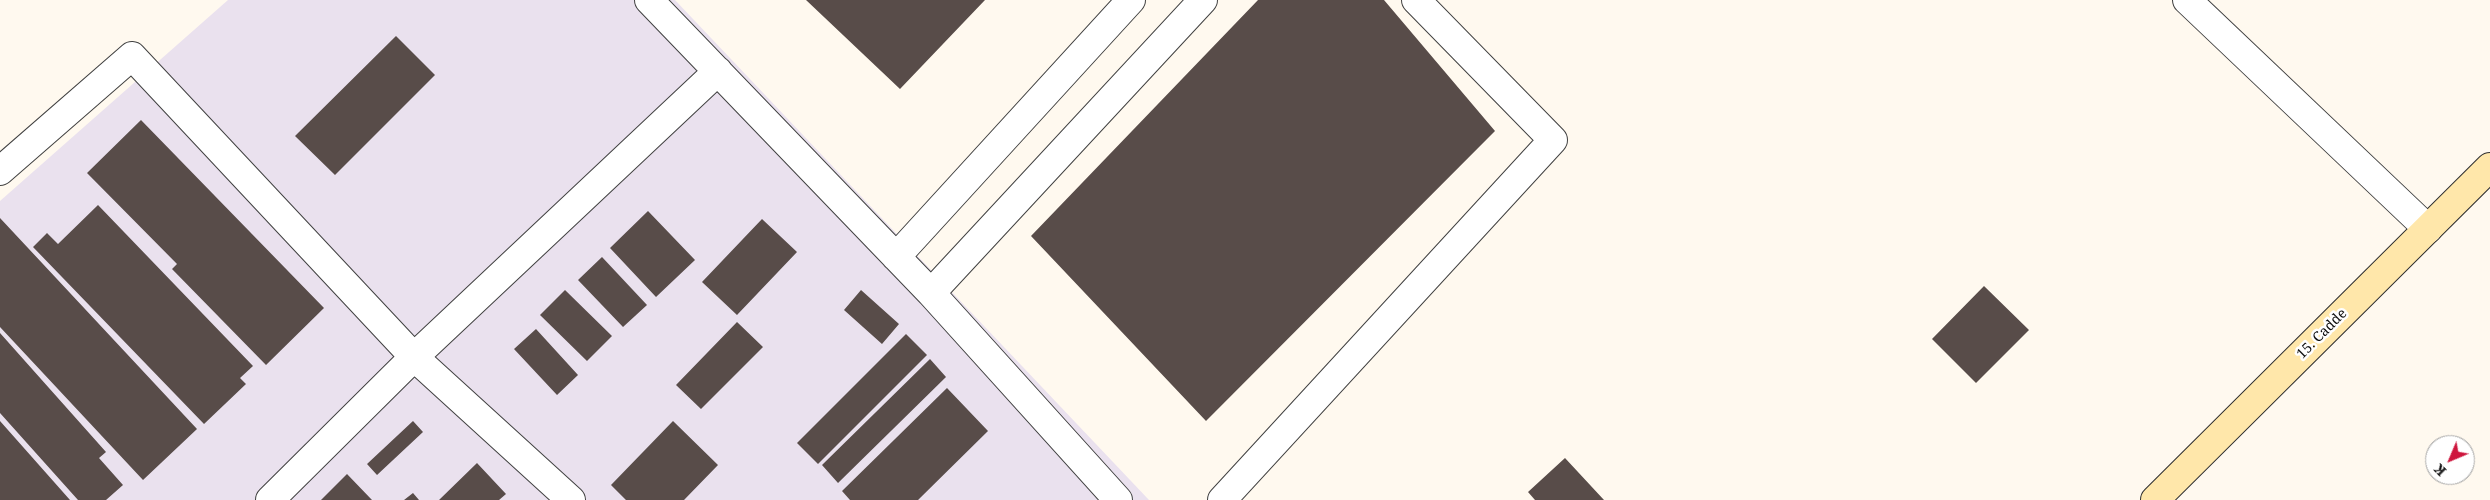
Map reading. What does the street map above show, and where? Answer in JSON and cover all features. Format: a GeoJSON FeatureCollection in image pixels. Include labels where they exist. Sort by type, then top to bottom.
{"type":"FeatureCollection","features":[{"type":"Feature","properties":{"kind":"main road","name":"15. Cadde"},"geometry":{"type":"LineString","coordinates":[[2155,500],[2490,168]]}},
{"type":"Feature","properties":{"kind":"street"},"geometry":{"type":"LineString","coordinates":[[649,0],[931,293],[1118,500]]}},
{"type":"Feature","properties":{"kind":"street"},"geometry":{"type":"LineString","coordinates":[[896,257],[1131,0]]}},
{"type":"Feature","properties":{"kind":"street"},"geometry":{"type":"LineString","coordinates":[[931,293],[1204,0]]}},
{"type":"Feature","properties":{"kind":"street"},"geometry":{"type":"LineString","coordinates":[[1222,500],[1554,140],[1416,0]]}},
{"type":"Feature","properties":{"kind":"street"},"geometry":{"type":"LineString","coordinates":[[2187,0],[2428,229]]}},
{"type":"Feature","properties":{"kind":"street"},"geometry":{"type":"LineString","coordinates":[[0,171],[132,56],[414,357],[571,500]]}},
{"type":"Feature","properties":{"kind":"street"},"geometry":{"type":"LineString","coordinates":[[270,500],[414,357],[718,71]]}},
{"type":"Feature","properties":{"kind":"shaded area"},"geometry":{"type":"Polygon","coordinates":[[[228,0],[675,0],[1149,500],[0,500],[0,201],[228,0]]]}},
{"type":"Feature","properties":{"kind":"building"},"geometry":{"type":"Polygon","coordinates":[[[806,0],[985,0],[900,89],[806,0]]]}},
{"type":"Feature","properties":{"kind":"building"},"geometry":{"type":"Polygon","coordinates":[[[1258,0],[1384,0],[1495,131],[1206,421],[1031,236],[1258,0]]]}},
{"type":"Feature","properties":{"kind":"building"},"geometry":{"type":"Polygon","coordinates":[[[396,36],[435,75],[335,175],[295,136],[396,36]]]}},
{"type":"Feature","properties":{"kind":"building"},"geometry":{"type":"Polygon","coordinates":[[[141,120],[324,308],[266,365],[172,269],[177,264],[87,173],[141,120]]]}},
{"type":"Feature","properties":{"kind":"building"},"geometry":{"type":"Polygon","coordinates":[[[98,205],[253,366],[240,378],[246,384],[204,424],[33,247],[47,233],[58,244],[98,205]]]}},
{"type":"Feature","properties":{"kind":"building"},"geometry":{"type":"Polygon","coordinates":[[[648,211],[695,260],[656,297],[610,248],[648,211]]]}},
{"type":"Feature","properties":{"kind":"building"},"geometry":{"type":"Polygon","coordinates":[[[0,218],[197,429],[143,480],[0,327],[0,218]]]}},
{"type":"Feature","properties":{"kind":"building"},"geometry":{"type":"Polygon","coordinates":[[[762,219],[797,252],[737,315],[702,282],[762,219]]]}},
{"type":"Feature","properties":{"kind":"building"},"geometry":{"type":"Polygon","coordinates":[[[602,257],[647,305],[623,327],[578,280],[602,257]]]}},
{"type":"Feature","properties":{"kind":"building"},"geometry":{"type":"Polygon","coordinates":[[[1984,286],[2029,330],[1976,383],[1932,339],[1984,286]]]}},
{"type":"Feature","properties":{"kind":"building"},"geometry":{"type":"Polygon","coordinates":[[[565,290],[612,336],[587,361],[540,315],[565,290]]]}},
{"type":"Feature","properties":{"kind":"building"},"geometry":{"type":"Polygon","coordinates":[[[861,290],[899,324],[882,344],[844,310],[861,290]]]}},
{"type":"Feature","properties":{"kind":"building"},"geometry":{"type":"Polygon","coordinates":[[[737,322],[763,347],[701,409],[676,385],[737,322]]]}},
{"type":"Feature","properties":{"kind":"building"},"geometry":{"type":"Polygon","coordinates":[[[536,329],[578,375],[557,395],[514,349],[536,329]]]}},
{"type":"Feature","properties":{"kind":"building"},"geometry":{"type":"Polygon","coordinates":[[[0,333],[106,452],[99,458],[123,485],[106,500],[78,500],[0,413],[0,333]]]}},
{"type":"Feature","properties":{"kind":"building"},"geometry":{"type":"Polygon","coordinates":[[[906,334],[927,355],[818,464],[797,443],[906,334]]]}},
{"type":"Feature","properties":{"kind":"building"},"geometry":{"type":"Polygon","coordinates":[[[930,359],[946,377],[838,483],[822,465],[930,359]]]}},
{"type":"Feature","properties":{"kind":"building"},"geometry":{"type":"Polygon","coordinates":[[[947,388],[988,431],[918,500],[850,500],[842,491],[947,388]]]}},
{"type":"Feature","properties":{"kind":"building"},"geometry":{"type":"Polygon","coordinates":[[[0,421],[70,500],[0,500],[0,421]]]}},
{"type":"Feature","properties":{"kind":"building"},"geometry":{"type":"Polygon","coordinates":[[[413,421],[423,432],[377,475],[367,464],[413,421]]]}},
{"type":"Feature","properties":{"kind":"building"},"geometry":{"type":"Polygon","coordinates":[[[673,421],[718,465],[684,500],[626,500],[611,485],[673,421]]]}},
{"type":"Feature","properties":{"kind":"building"},"geometry":{"type":"Polygon","coordinates":[[[1565,458],[1604,500],[1535,500],[1528,492],[1565,458]]]}},
{"type":"Feature","properties":{"kind":"building"},"geometry":{"type":"Polygon","coordinates":[[[477,463],[506,494],[499,500],[439,500],[477,463]]]}},
{"type":"Feature","properties":{"kind":"building"},"geometry":{"type":"Polygon","coordinates":[[[347,474],[372,500],[321,500],[347,474]]]}},
{"type":"Feature","properties":{"kind":"building"},"geometry":{"type":"Polygon","coordinates":[[[413,493],[419,500],[404,500],[413,493]]]}}]}
